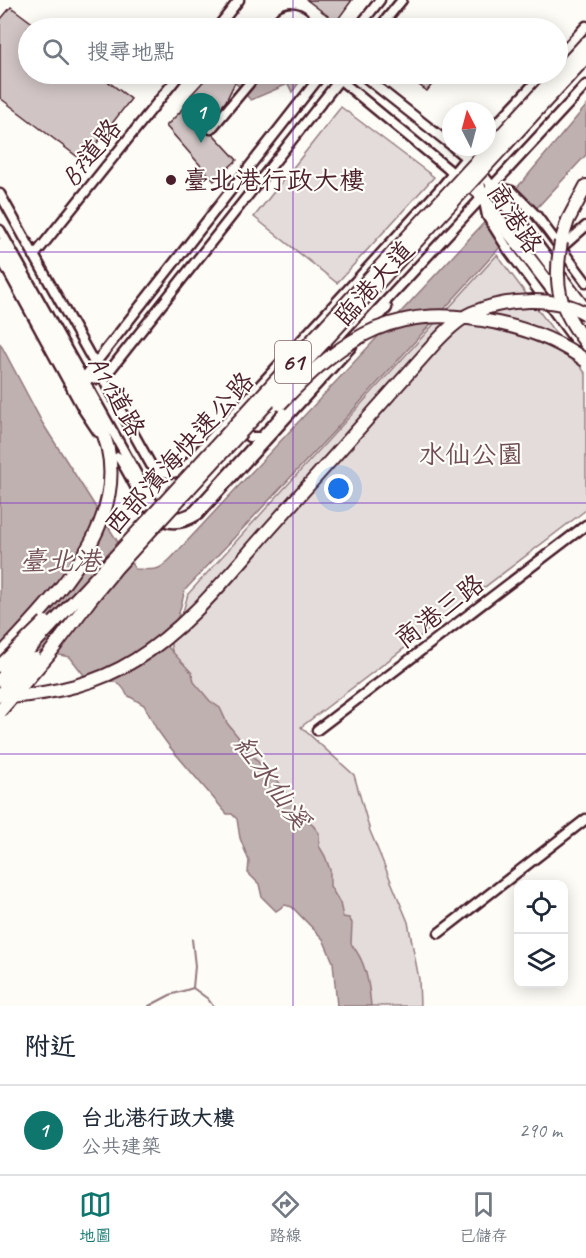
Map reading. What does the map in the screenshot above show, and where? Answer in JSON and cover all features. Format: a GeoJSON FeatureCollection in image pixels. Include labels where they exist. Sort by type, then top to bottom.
{"type":"FeatureCollection","features":[{"type":"Feature","properties":{"kind":"highway","name":"西部濱海快速公路"},"geometry":{"type":"LineString","coordinates":[[568,63],[586,44]]}},
{"type":"Feature","properties":{"kind":"highway"},"geometry":{"type":"LineString","coordinates":[[568,77],[586,57]]}},
{"type":"Feature","properties":{"kind":"highway","name":"西部濱海快速公路"},"geometry":{"type":"LineString","coordinates":[[568,84],[586,64]]}},
{"type":"Feature","properties":{"kind":"highway","name":"西部濱海快速公路"},"geometry":{"type":"LineString","coordinates":[[0,680],[549,84]]}},
{"type":"Feature","properties":{"kind":"highway"},"geometry":{"type":"LineString","coordinates":[[0,711],[49,654],[117,567],[561,84]]}},
{"type":"Feature","properties":{"kind":"highway","name":"西部濱海快速公路"},"geometry":{"type":"LineString","coordinates":[[0,696],[202,481],[568,84]]}},
{"type":"Feature","properties":{"kind":"highway"},"geometry":{"type":"LineString","coordinates":[[0,666],[144,526],[330,326],[448,197],[455,173]]}},
{"type":"Feature","properties":{"kind":"highway"},"geometry":{"type":"LineString","coordinates":[[492,186],[493,208]]}},
{"type":"Feature","properties":{"kind":"highway"},"geometry":{"type":"LineString","coordinates":[[586,186],[568,220],[561,242],[558,267],[563,306],[572,325],[586,343]]}},
{"type":"Feature","properties":{"kind":"highway"},"geometry":{"type":"LineString","coordinates":[[482,196],[493,208],[510,242],[557,294],[586,332]]}},
{"type":"Feature","properties":{"kind":"highway"},"geometry":{"type":"LineString","coordinates":[[493,208],[524,227],[586,312]]}},
{"type":"Feature","properties":{"kind":"highway"},"geometry":{"type":"LineString","coordinates":[[0,245],[99,423],[114,458],[108,503],[90,545],[58,589],[0,656]]}},
{"type":"Feature","properties":{"kind":"highway"},"geometry":{"type":"LineString","coordinates":[[0,696],[56,692],[86,684],[136,659],[160,642],[204,602],[435,343],[457,322],[472,313],[511,303],[560,304],[586,312]]}},
{"type":"Feature","properties":{"kind":"highway"},"geometry":{"type":"LineString","coordinates":[[202,481],[328,357],[358,337],[395,321],[433,315],[476,318],[517,327],[554,340],[586,361]]}},
{"type":"Feature","properties":{"kind":"street"},"geometry":{"type":"LineString","coordinates":[[224,18],[238,0]]}},
{"type":"Feature","properties":{"kind":"street"},"geometry":{"type":"LineString","coordinates":[[366,18],[380,0]]}},
{"type":"Feature","properties":{"kind":"street"},"geometry":{"type":"LineString","coordinates":[[387,18],[399,3]]}},
{"type":"Feature","properties":{"kind":"street"},"geometry":{"type":"LineString","coordinates":[[280,18],[292,12],[304,18]]}},
{"type":"Feature","properties":{"kind":"street"},"geometry":{"type":"LineString","coordinates":[[568,46],[586,26]]}},
{"type":"Feature","properties":{"kind":"street"},"geometry":{"type":"LineString","coordinates":[[568,68],[586,49]]}},
{"type":"Feature","properties":{"kind":"street","name":"B7道路"},"geometry":{"type":"LineString","coordinates":[[34,256],[172,84]]}},
{"type":"Feature","properties":{"kind":"street"},"geometry":{"type":"LineString","coordinates":[[211,129],[249,84]]}},
{"type":"Feature","properties":{"kind":"street"},"geometry":{"type":"LineString","coordinates":[[83,379],[314,84]]}},
{"type":"Feature","properties":{"kind":"street"},"geometry":{"type":"LineString","coordinates":[[83,379],[103,379],[334,84]]}},
{"type":"Feature","properties":{"kind":"street","name":"商港路"},"geometry":{"type":"LineString","coordinates":[[349,84],[482,196]]}},
{"type":"Feature","properties":{"kind":"street","name":"商港路"},"geometry":{"type":"LineString","coordinates":[[374,84],[442,138]]}},
{"type":"Feature","properties":{"kind":"street"},"geometry":{"type":"LineString","coordinates":[[496,124],[534,84]]}},
{"type":"Feature","properties":{"kind":"street"},"geometry":{"type":"LineString","coordinates":[[114,458],[157,519],[165,523],[181,524],[198,515],[466,220],[482,196],[477,166],[553,84]]}},
{"type":"Feature","properties":{"kind":"street","name":"臨港大道"},"geometry":{"type":"LineString","coordinates":[[194,511],[586,85]]}},
{"type":"Feature","properties":{"kind":"street","name":"商港路"},"geometry":{"type":"LineString","coordinates":[[466,157],[477,166],[492,186],[512,191],[536,215],[586,282]]}},
{"type":"Feature","properties":{"kind":"street","name":"臨港大道"},"geometry":{"type":"LineString","coordinates":[[184,468],[455,173],[466,157]]}},
{"type":"Feature","properties":{"kind":"street","name":"A11道路"},"geometry":{"type":"LineString","coordinates":[[0,194],[151,465],[156,470],[170,474],[177,473],[184,468]]}},
{"type":"Feature","properties":{"kind":"street"},"geometry":{"type":"LineString","coordinates":[[561,248],[586,226]]}},
{"type":"Feature","properties":{"kind":"street","name":"A11道路"},"geometry":{"type":"LineString","coordinates":[[0,230],[157,509],[163,515],[171,518],[186,516],[194,511]]}},
{"type":"Feature","properties":{"kind":"street","name":"商港路"},"geometry":{"type":"LineString","coordinates":[[510,242],[586,355]]}},
{"type":"Feature","properties":{"kind":"street"},"geometry":{"type":"LineString","coordinates":[[0,257],[84,411],[98,432]]}},
{"type":"Feature","properties":{"kind":"street"},"geometry":{"type":"LineString","coordinates":[[234,414],[236,426],[249,437],[261,437]]}},
{"type":"Feature","properties":{"kind":"street"},"geometry":{"type":"LineString","coordinates":[[220,430],[231,431],[244,442],[247,452]]}},
{"type":"Feature","properties":{"kind":"street","name":"商港三路"},"geometry":{"type":"LineString","coordinates":[[317,730],[586,525]]}},
{"type":"Feature","properties":{"kind":"street"},"geometry":{"type":"LineString","coordinates":[[439,933],[586,819]]}},
{"type":"Feature","properties":{"kind":"green space"},"geometry":{"type":"Polygon","coordinates":[[[341,107],[434,177],[337,283],[254,217],[341,107]]]}},
{"type":"Feature","properties":{"kind":"green space","name":"水仙公園"},"geometry":{"type":"Polygon","coordinates":[[[497,255],[586,374],[586,510],[301,727],[354,775],[370,831],[408,922],[419,979],[420,1006],[367,1006],[173,656],[169,635],[181,619],[188,594],[497,255]]]}},
{"type":"Feature","properties":{"kind":"water"},"geometry":{"type":"Polygon","coordinates":[[[236,84],[288,84],[251,100],[236,84]]]}},
{"type":"Feature","properties":{"kind":"water"},"geometry":{"type":"Polygon","coordinates":[[[288,84],[298,84],[292,92],[288,84]]]}},
{"type":"Feature","properties":{"kind":"water"},"geometry":{"type":"Polygon","coordinates":[[[586,106],[586,155],[335,430],[185,590],[178,617],[166,632],[166,645],[192,673],[194,682],[210,701],[220,708],[227,723],[263,768],[275,776],[294,806],[319,833],[319,846],[330,870],[330,886],[340,903],[343,917],[349,918],[352,923],[351,944],[363,965],[368,981],[371,1006],[337,1006],[333,962],[323,939],[292,907],[285,905],[276,911],[262,897],[259,884],[248,873],[249,861],[240,838],[237,819],[232,814],[227,814],[169,746],[144,705],[127,695],[120,685],[112,681],[90,683],[70,657],[0,644],[0,343],[43,424],[135,569],[160,568],[523,181],[586,106]]]}},
{"type":"Feature","properties":{"kind":"building"},"geometry":{"type":"Polygon","coordinates":[[[307,0],[352,0],[339,18],[331,18],[307,0]]]}},
{"type":"Feature","properties":{"kind":"building"},"geometry":{"type":"Polygon","coordinates":[[[11,7],[26,18],[18,18],[18,84],[111,84],[131,99],[83,161],[0,98],[0,20],[11,7]]]}},
{"type":"Feature","properties":{"kind":"building"},"geometry":{"type":"Polygon","coordinates":[[[201,84],[234,84],[226,101],[205,127],[207,133],[214,135],[237,160],[214,181],[166,126],[180,112],[201,84]]]}},
{"type":"Feature","properties":{"kind":"building"},"geometry":{"type":"Polygon","coordinates":[[[418,84],[432,84],[427,91],[418,84]]]}},
{"type":"Feature","properties":{"kind":"waterway"},"geometry":{"type":"LineString","coordinates":[[192,939],[195,966],[193,988],[208,999],[213,1006]]}},
{"type":"Feature","properties":{"kind":"waterway"},"geometry":{"type":"LineString","coordinates":[[149,1006],[170,995],[193,988]]}},
{"type":"Feature","properties":{"kind":"place","name":"台北港行政大樓"},"geometry":{"type":"Point","coordinates":[201,143]}},
{"type":"Feature","properties":{"kind":"place","name":"臺北港行政大樓"},"geometry":{"type":"Point","coordinates":[171,180]}},
{"type":"Feature","properties":{"kind":"water label","name":"臺北港"},"geometry":{"type":"Point","coordinates":[60,561]}},
{"type":"Feature","properties":{"kind":"water label","name":"紅水仙溪"},"geometry":{"type":"Point","coordinates":[272,782]}}]}
